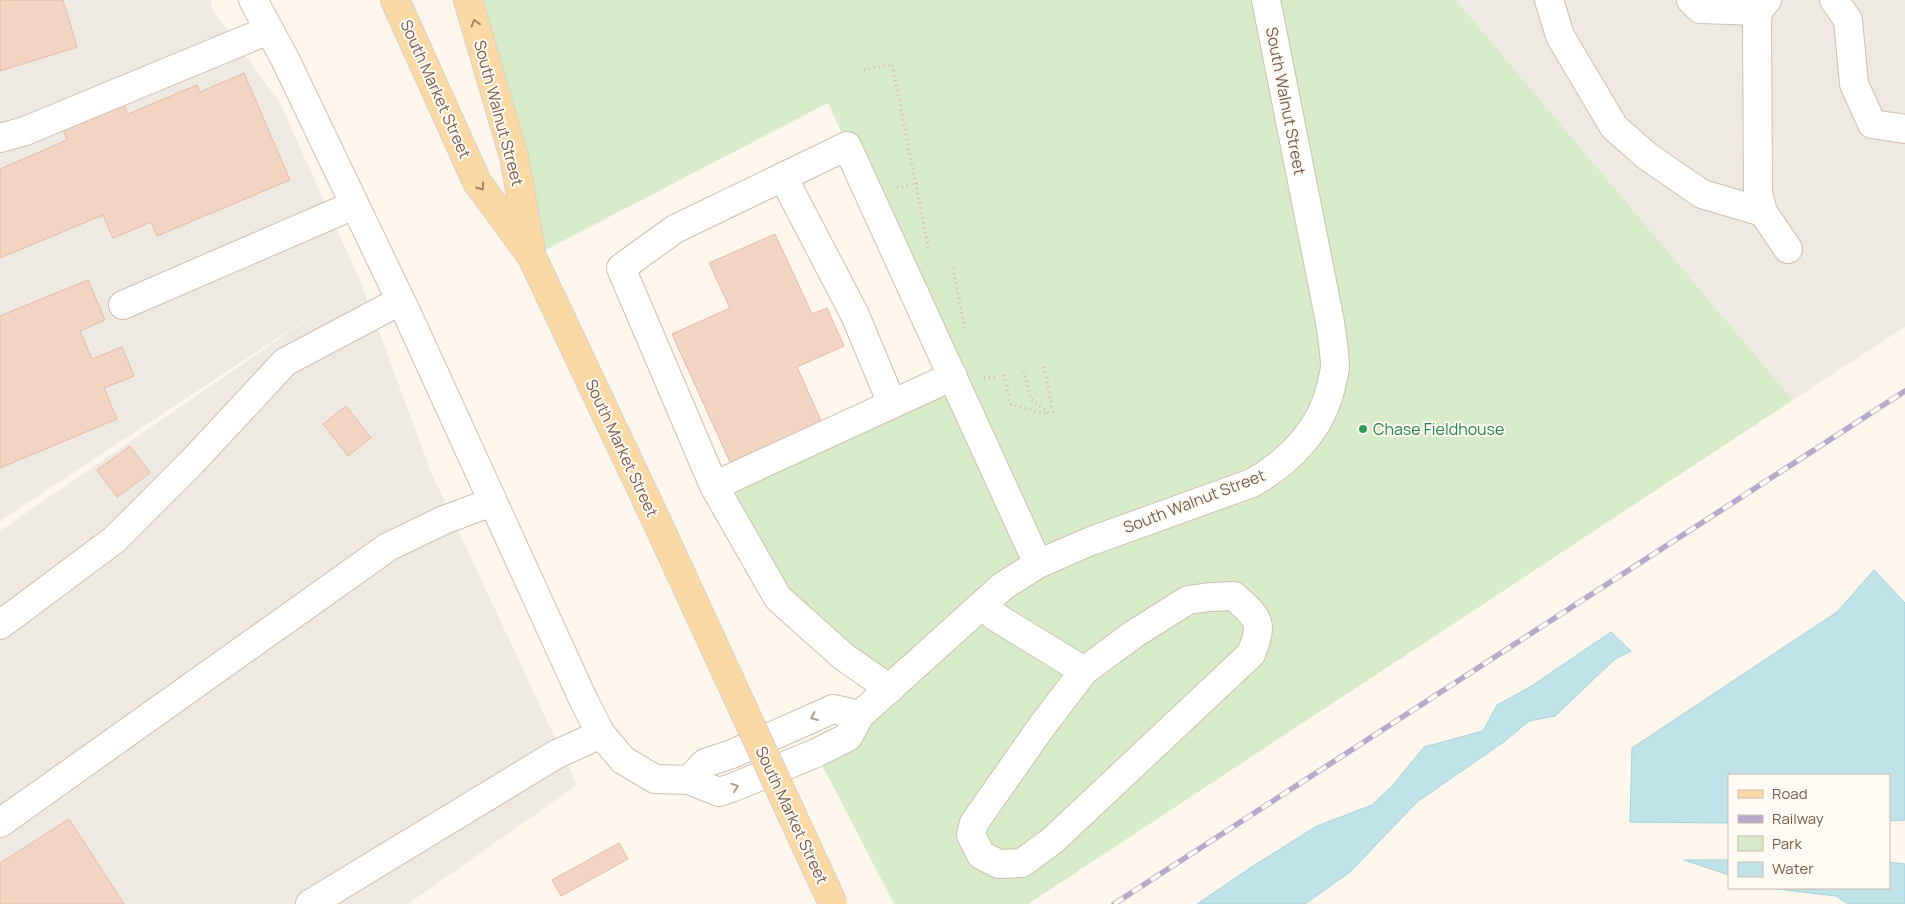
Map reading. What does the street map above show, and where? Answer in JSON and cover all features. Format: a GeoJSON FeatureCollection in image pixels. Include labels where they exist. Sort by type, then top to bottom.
{"type":"FeatureCollection","features":[{"type":"Feature","properties":{"kind":"main road","name":"South Market Street"},"geometry":{"type":"LineString","coordinates":[[395,0],[477,182],[532,257],[657,522],[833,904]]}},
{"type":"Feature","properties":{"kind":"main road","name":"South Walnut Street"},"geometry":{"type":"LineString","coordinates":[[468,0],[514,158],[532,257]]}},
{"type":"Feature","properties":{"kind":"street"},"geometry":{"type":"LineString","coordinates":[[253,0],[285,59],[400,301],[583,699],[601,734],[555,755],[310,904]]}},
{"type":"Feature","properties":{"kind":"street","name":"South Walnut Street"},"geometry":{"type":"LineString","coordinates":[[601,734],[622,760],[655,779],[689,780],[719,792],[816,753],[848,737],[860,715],[1003,586],[1038,564],[1091,541],[1252,483],[1274,471],[1307,438],[1319,419],[1329,396],[1335,370],[1330,322],[1266,0]]}},
{"type":"Feature","properties":{"kind":"street"},"geometry":{"type":"LineString","coordinates":[[1549,0],[1560,36],[1614,127],[1647,156],[1702,194],[1763,212]]}},
{"type":"Feature","properties":{"kind":"street"},"geometry":{"type":"LineString","coordinates":[[1691,0],[1700,9],[1762,6],[1757,23],[1758,193],[1763,212],[1788,249]]}},
{"type":"Feature","properties":{"kind":"street"},"geometry":{"type":"LineString","coordinates":[[1834,0],[1848,20],[1854,84],[1872,124],[1905,129]]}},
{"type":"Feature","properties":{"kind":"street"},"geometry":{"type":"LineString","coordinates":[[0,149],[13,134],[269,30]]}},
{"type":"Feature","properties":{"kind":"street"},"geometry":{"type":"LineString","coordinates":[[890,689],[844,657],[778,598],[714,486],[621,268],[675,229],[847,146],[965,375],[1038,564]]}},
{"type":"Feature","properties":{"kind":"street"},"geometry":{"type":"LineString","coordinates":[[783,177],[855,315],[892,404]]}},
{"type":"Feature","properties":{"kind":"street"},"geometry":{"type":"LineString","coordinates":[[123,305],[354,205]]}},
{"type":"Feature","properties":{"kind":"street"},"geometry":{"type":"LineString","coordinates":[[0,625],[114,540],[192,462],[285,362],[400,301]]}},
{"type":"Feature","properties":{"kind":"street"},"geometry":{"type":"LineString","coordinates":[[714,486],[892,404],[965,375]]}},
{"type":"Feature","properties":{"kind":"street"},"geometry":{"type":"LineString","coordinates":[[0,823],[388,547],[444,520],[492,502]]}},
{"type":"Feature","properties":{"kind":"street"},"geometry":{"type":"LineString","coordinates":[[1234,596],[1255,615],[1259,633],[1251,654],[1053,840],[1022,862],[999,864],[981,855],[971,835],[974,822],[1042,726],[1084,671],[1134,634],[1188,600],[1234,596]]}},
{"type":"Feature","properties":{"kind":"street"},"geometry":{"type":"LineString","coordinates":[[982,604],[996,617],[1084,671]]}},
{"type":"Feature","properties":{"kind":"path"},"geometry":{"type":"LineString","coordinates":[[864,70],[892,64],[930,254]]}},
{"type":"Feature","properties":{"kind":"path"},"geometry":{"type":"LineString","coordinates":[[954,268],[965,334],[960,328]]}},
{"type":"Feature","properties":{"kind":"path"},"geometry":{"type":"LineString","coordinates":[[1044,367],[1050,414]]}},
{"type":"Feature","properties":{"kind":"path"},"geometry":{"type":"LineString","coordinates":[[1024,371],[1031,399],[1050,414]]}},
{"type":"Feature","properties":{"kind":"path"},"geometry":{"type":"LineString","coordinates":[[965,375],[983,378],[997,377]]}},
{"type":"Feature","properties":{"kind":"path"},"geometry":{"type":"LineString","coordinates":[[1004,375],[1010,404],[1050,414]]}},
{"type":"Feature","properties":{"kind":"shaded area"},"geometry":{"type":"Polygon","coordinates":[[[0,0],[212,0],[211,8],[280,103],[361,283],[431,472],[577,785],[408,904],[0,904],[0,531],[331,303],[0,521],[0,0]]]}},
{"type":"Feature","properties":{"kind":"shaded area"},"geometry":{"type":"Polygon","coordinates":[[[1456,0],[1905,0],[1905,327],[1793,400],[1456,0]]]}},
{"type":"Feature","properties":{"kind":"green space","name":"Chase Fieldhouse"},"geometry":{"type":"Polygon","coordinates":[[[468,0],[1456,0],[1793,400],[1028,904],[894,904],[816,753],[889,689],[778,598],[714,486],[952,376],[828,103],[532,257],[468,0]]]}},
{"type":"Feature","properties":{"kind":"water"},"geometry":{"type":"Polygon","coordinates":[[[1874,570],[1905,603],[1905,820],[1890,821],[1890,774],[1728,774],[1728,823],[1630,822],[1632,748],[1837,612],[1874,570]]]}},
{"type":"Feature","properties":{"kind":"water"},"geometry":{"type":"Polygon","coordinates":[[[1611,632],[1631,651],[1615,659],[1555,716],[1529,721],[1505,741],[1417,802],[1350,872],[1305,904],[1197,904],[1317,826],[1372,805],[1393,785],[1424,747],[1483,731],[1497,705],[1530,687],[1611,632]]]}},
{"type":"Feature","properties":{"kind":"water"},"geometry":{"type":"Polygon","coordinates":[[[1684,860],[1728,860],[1728,875],[1684,860]]]}},
{"type":"Feature","properties":{"kind":"water"},"geometry":{"type":"Polygon","coordinates":[[[1890,862],[1905,864],[1905,904],[1848,904],[1836,896],[1776,889],[1890,889],[1890,862]]]}},
{"type":"Feature","properties":{"kind":"building"},"geometry":{"type":"Polygon","coordinates":[[[0,0],[63,0],[77,47],[0,71],[0,0]]]}},
{"type":"Feature","properties":{"kind":"building"},"geometry":{"type":"Polygon","coordinates":[[[244,73],[290,180],[157,236],[151,222],[113,238],[103,215],[0,258],[0,169],[67,140],[62,126],[122,101],[128,114],[197,85],[200,92],[244,73]]]}},
{"type":"Feature","properties":{"kind":"building"},"geometry":{"type":"Polygon","coordinates":[[[775,234],[812,314],[827,308],[844,346],[797,367],[826,432],[735,473],[672,334],[730,308],[709,263],[775,234]]]}},
{"type":"Feature","properties":{"kind":"building"},"geometry":{"type":"Polygon","coordinates":[[[88,280],[105,320],[80,331],[92,359],[122,347],[134,376],[104,388],[117,419],[0,468],[0,316],[88,280]]]}},
{"type":"Feature","properties":{"kind":"building"},"geometry":{"type":"Polygon","coordinates":[[[346,406],[371,438],[348,456],[323,424],[346,406]]]}},
{"type":"Feature","properties":{"kind":"building"},"geometry":{"type":"Polygon","coordinates":[[[130,446],[150,473],[117,497],[97,470],[130,446]]]}},
{"type":"Feature","properties":{"kind":"building"},"geometry":{"type":"Polygon","coordinates":[[[69,819],[124,904],[0,904],[0,863],[69,819]]]}},
{"type":"Feature","properties":{"kind":"building"},"geometry":{"type":"Polygon","coordinates":[[[619,843],[628,859],[561,896],[552,880],[619,843]]]}},
{"type":"Feature","properties":{"kind":"railway"},"geometry":{"type":"LineString","coordinates":[[1114,904],[1905,391]]}},
{"type":"Feature","properties":{"kind":"place","name":"Chase Fieldhouse"},"geometry":{"type":"Point","coordinates":[1363,429]}}]}
